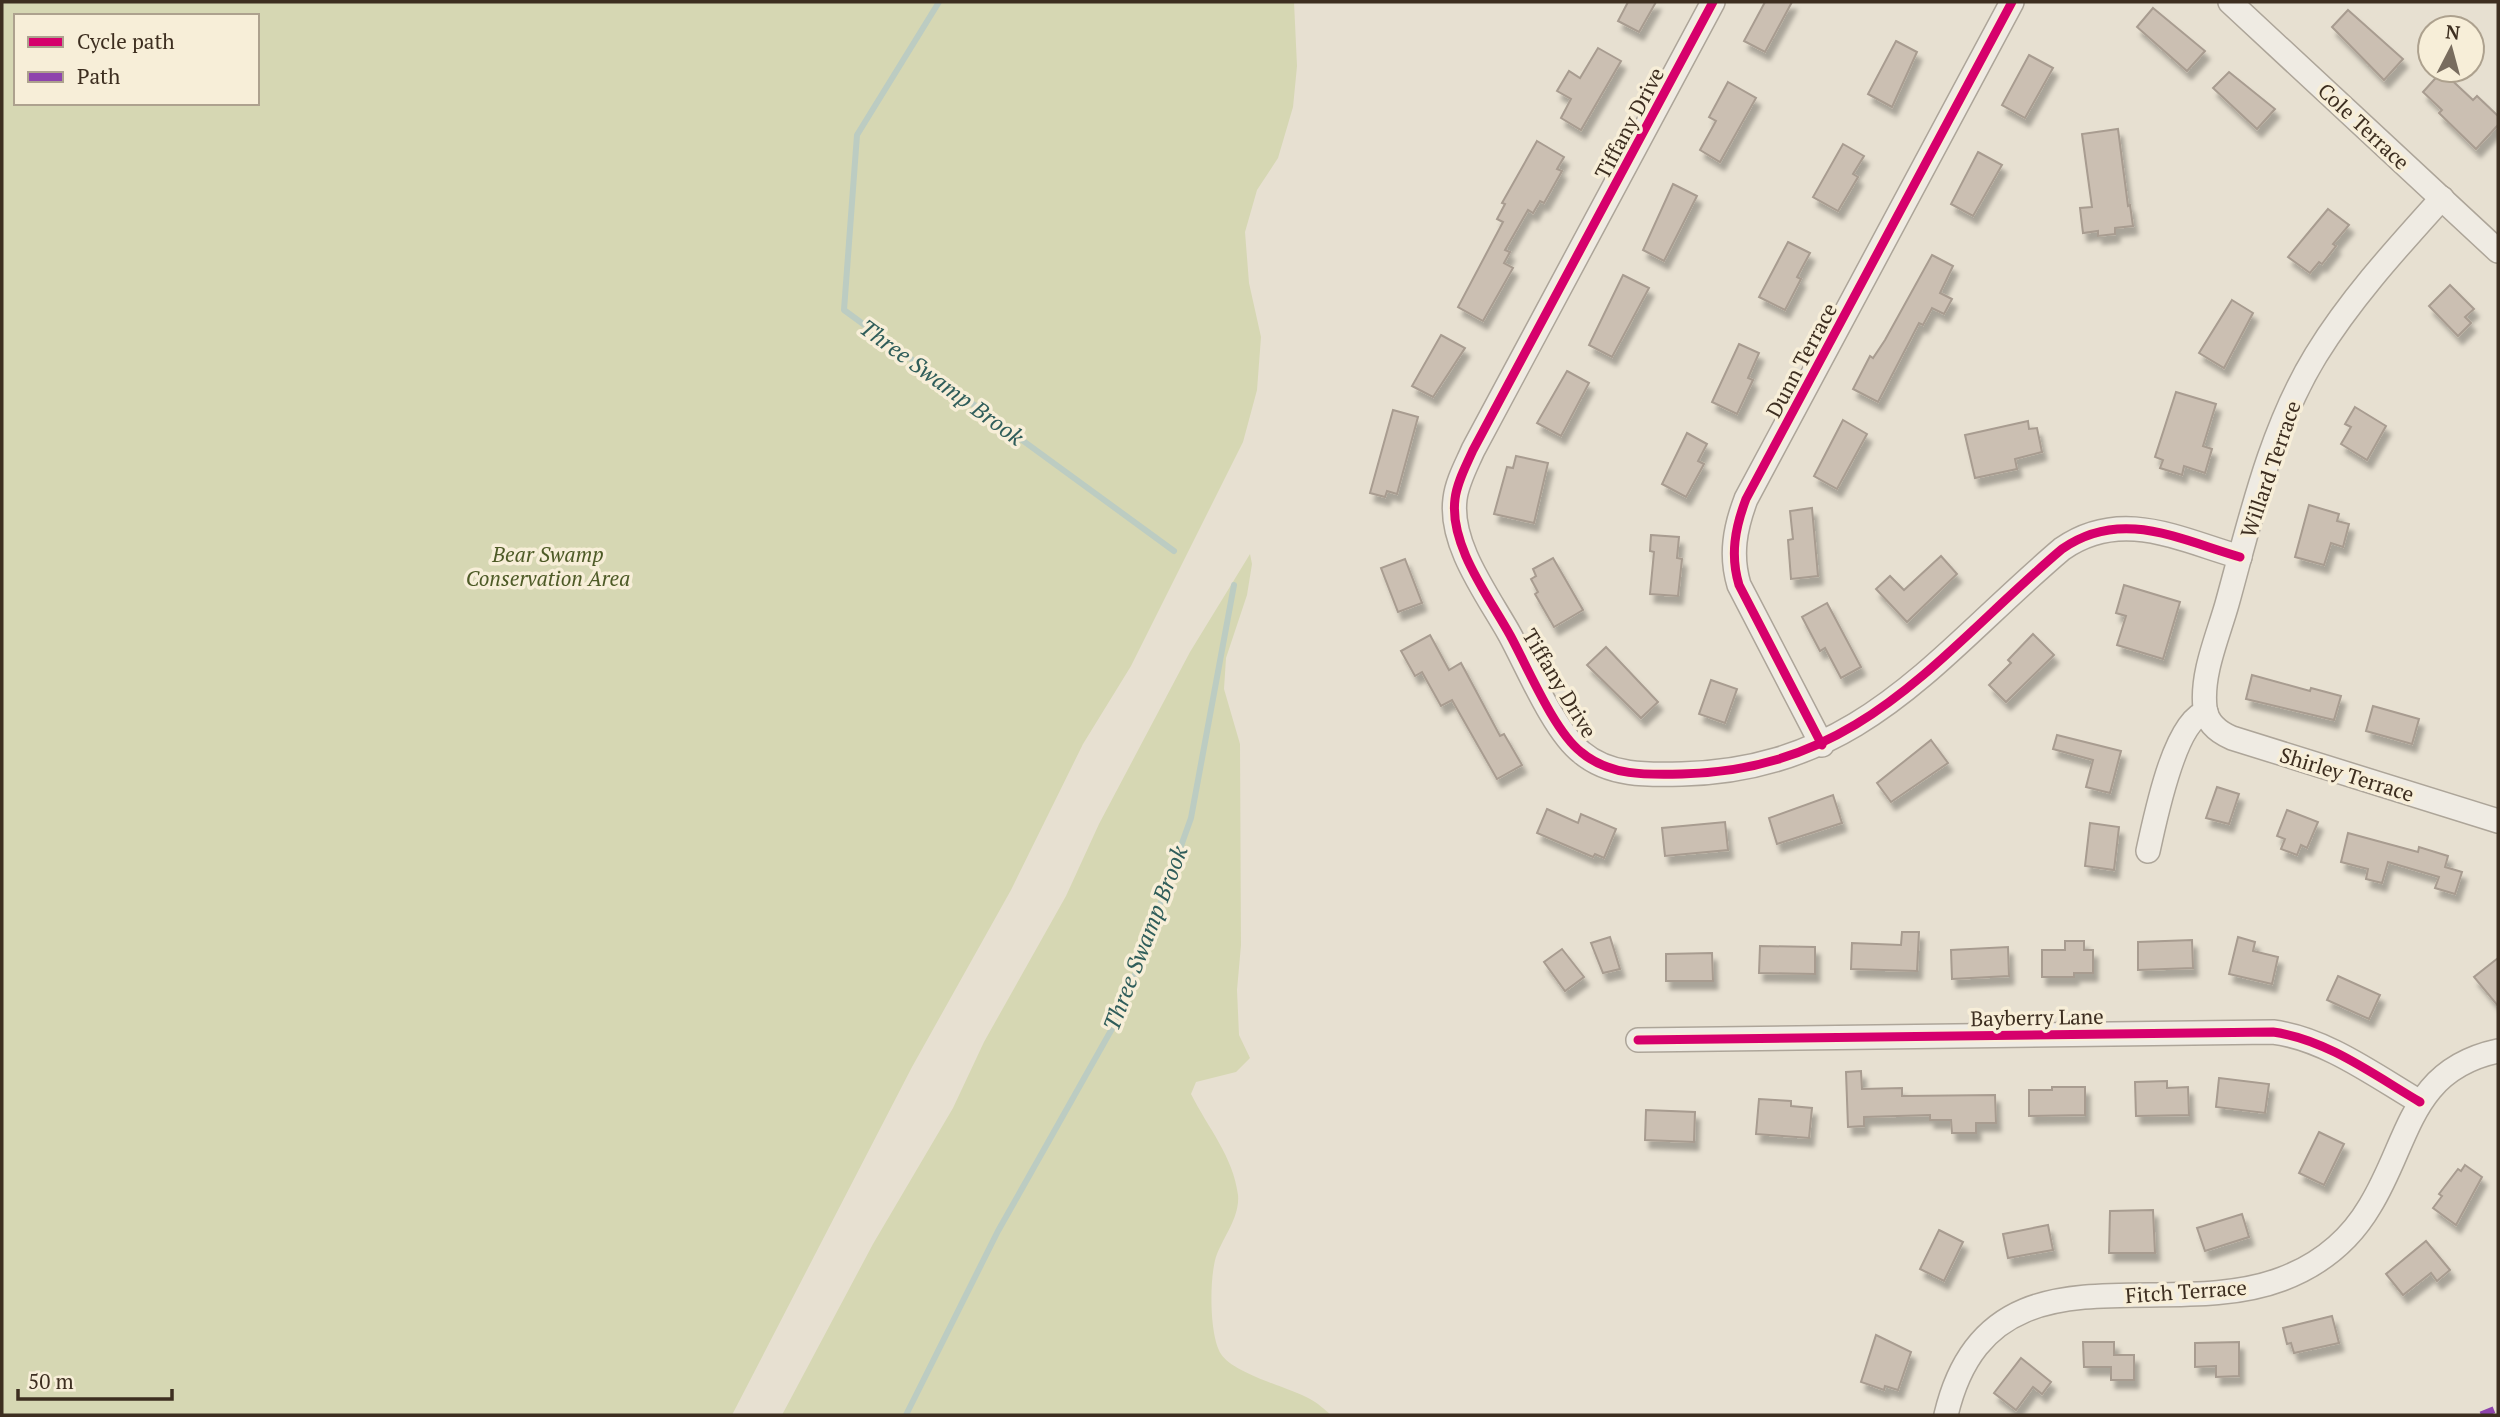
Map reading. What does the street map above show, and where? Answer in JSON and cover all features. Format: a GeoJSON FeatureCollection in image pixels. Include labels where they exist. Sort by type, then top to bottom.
{"type":"FeatureCollection","features":[{"type":"Feature","properties":{"kind":"street","name":"Tiffany Drive"},"geometry":{"type":"LineString","coordinates":[[1713,2],[1473,450],[1457,489],[1456,523],[1470,562],[1570,741],[1589,759],[1613,769],[1640,774],[1709,773],[1772,763],[1822,745],[1853,728],[1892,701],[2052,558],[2083,536],[2106,528],[2131,528],[2240,557]]}},
{"type":"Feature","properties":{"kind":"street","name":"Dunn Terrace"},"geometry":{"type":"LineString","coordinates":[[1822,745],[1739,585],[1733,561],[1738,523],[1746,499],[2012,2]]}},
{"type":"Feature","properties":{"kind":"street","name":"Cole Terrace"},"geometry":{"type":"LineString","coordinates":[[2230,2],[2498,251]]}},
{"type":"Feature","properties":{"kind":"street","name":"Willard Terrace"},"geometry":{"type":"LineString","coordinates":[[2206,712],[2205,692],[2210,662],[2240,557],[2280,428],[2304,375],[2349,306],[2442,198]]}},
{"type":"Feature","properties":{"kind":"street","name":"Shirley Terrace"},"geometry":{"type":"LineString","coordinates":[[2206,712],[2215,728],[2232,738],[2498,821]]}},
{"type":"Feature","properties":{"kind":"street"},"geometry":{"type":"LineString","coordinates":[[2148,851],[2163,790],[2180,743],[2192,720],[2206,712]]}},
{"type":"Feature","properties":{"kind":"street","name":"Bayberry Lane"},"geometry":{"type":"LineString","coordinates":[[1638,1040],[2273,1032],[2300,1037],[2325,1048],[2420,1101]]}},
{"type":"Feature","properties":{"kind":"street","name":"Fitch Terrace"},"geometry":{"type":"LineString","coordinates":[[1946,1415],[1959,1375],[1976,1348],[1998,1326],[2025,1310],[2073,1297],[2238,1290],[2282,1279],[2319,1260],[2347,1236],[2370,1206],[2420,1101],[2431,1086],[2449,1071],[2498,1051]]}},
{"type":"Feature","properties":{"kind":"green space","name":"Bear Swamp Conservation Area"},"geometry":{"type":"Polygon","coordinates":[[[2,2],[1294,2],[1297,66],[1293,107],[1278,158],[1257,190],[1245,232],[1249,283],[1261,337],[1257,390],[1243,442],[1131,666],[1083,744],[1011,890],[912,1067],[732,1415],[2,1415],[2,2]]]}},
{"type":"Feature","properties":{"kind":"green space"},"geometry":{"type":"Polygon","coordinates":[[[1250,554],[1252,564],[1247,595],[1226,658],[1224,689],[1240,744],[1241,945],[1237,990],[1239,1035],[1250,1058],[1236,1072],[1196,1082],[1191,1094],[1225,1155],[1238,1195],[1237,1211],[1214,1263],[1212,1320],[1217,1345],[1228,1361],[1262,1380],[1310,1399],[1331,1415],[782,1415],[873,1244],[953,1108],[984,1042],[1066,896],[1099,824],[1190,652],[1250,554]]]}},
{"type":"Feature","properties":{"kind":"building"},"geometry":{"type":"Polygon","coordinates":[[[1628,2],[1656,2],[1639,32],[1618,21],[1628,2]]]}},
{"type":"Feature","properties":{"kind":"building"},"geometry":{"type":"Polygon","coordinates":[[[1765,2],[1792,2],[1765,52],[1744,41],[1765,2]]]}},
{"type":"Feature","properties":{"kind":"building"},"geometry":{"type":"Polygon","coordinates":[[[2153,8],[2205,51],[2187,71],[2137,27],[2153,8]]]}},
{"type":"Feature","properties":{"kind":"building"},"geometry":{"type":"Polygon","coordinates":[[[2348,10],[2403,59],[2384,80],[2332,27],[2348,10]]]}},
{"type":"Feature","properties":{"kind":"building"},"geometry":{"type":"Polygon","coordinates":[[[1896,41],[1917,52],[1892,107],[1868,94],[1896,41]]]}},
{"type":"Feature","properties":{"kind":"building"},"geometry":{"type":"Polygon","coordinates":[[[1598,48],[1621,61],[1581,130],[1561,118],[1571,99],[1557,91],[1569,71],[1580,78],[1598,48]]]}},
{"type":"Feature","properties":{"kind":"building"},"geometry":{"type":"Polygon","coordinates":[[[2029,55],[2053,68],[2025,118],[2002,105],[2029,55]]]}},
{"type":"Feature","properties":{"kind":"building"},"geometry":{"type":"Polygon","coordinates":[[[2229,72],[2275,109],[2257,129],[2213,88],[2229,72]]]}},
{"type":"Feature","properties":{"kind":"building"},"geometry":{"type":"Polygon","coordinates":[[[1728,82],[1756,98],[1720,162],[1700,150],[1716,121],[1709,117],[1728,82]]]}},
{"type":"Feature","properties":{"kind":"building"},"geometry":{"type":"Polygon","coordinates":[[[2430,84],[2456,84],[2473,100],[2477,96],[2498,116],[2498,125],[2476,149],[2439,113],[2442,110],[2423,92],[2430,84]]]}},
{"type":"Feature","properties":{"kind":"building"},"geometry":{"type":"Polygon","coordinates":[[[2118,129],[2133,226],[2115,228],[2115,234],[2098,236],[2098,231],[2083,233],[2080,208],[2092,207],[2082,134],[2118,129]]]}},
{"type":"Feature","properties":{"kind":"building"},"geometry":{"type":"Polygon","coordinates":[[[1537,141],[1564,157],[1557,169],[1562,171],[1544,203],[1540,201],[1533,213],[1528,210],[1505,250],[1510,252],[1504,263],[1513,268],[1483,321],[1458,307],[1503,222],[1497,219],[1505,204],[1502,203],[1537,141]]]}},
{"type":"Feature","properties":{"kind":"building"},"geometry":{"type":"Polygon","coordinates":[[[1843,144],[1864,156],[1853,174],[1858,177],[1838,211],[1813,197],[1843,144]]]}},
{"type":"Feature","properties":{"kind":"building"},"geometry":{"type":"Polygon","coordinates":[[[1978,152],[2002,165],[1973,216],[1951,204],[1978,152]]]}},
{"type":"Feature","properties":{"kind":"building"},"geometry":{"type":"Polygon","coordinates":[[[1673,184],[1697,196],[1664,261],[1643,250],[1673,184]]]}},
{"type":"Feature","properties":{"kind":"building"},"geometry":{"type":"Polygon","coordinates":[[[2328,209],[2349,225],[2333,244],[2336,246],[2322,264],[2319,262],[2310,273],[2288,257],[2328,209]]]}},
{"type":"Feature","properties":{"kind":"building"},"geometry":{"type":"Polygon","coordinates":[[[1788,242],[1810,253],[1797,277],[1801,279],[1785,310],[1759,297],[1788,242]]]}},
{"type":"Feature","properties":{"kind":"building"},"geometry":{"type":"Polygon","coordinates":[[[1932,255],[1953,266],[1940,293],[1952,299],[1944,314],[1932,308],[1923,325],[1919,323],[1878,402],[1853,389],[1870,356],[1873,358],[1885,340],[1932,255]]]}},
{"type":"Feature","properties":{"kind":"building"},"geometry":{"type":"Polygon","coordinates":[[[1623,275],[1649,288],[1612,357],[1589,345],[1623,275]]]}},
{"type":"Feature","properties":{"kind":"building"},"geometry":{"type":"Polygon","coordinates":[[[2450,285],[2474,309],[2465,317],[2471,323],[2458,336],[2429,306],[2450,285]]]}},
{"type":"Feature","properties":{"kind":"building"},"geometry":{"type":"Polygon","coordinates":[[[2232,300],[2253,313],[2224,368],[2199,353],[2232,300]]]}},
{"type":"Feature","properties":{"kind":"building"},"geometry":{"type":"Polygon","coordinates":[[[1441,335],[1465,348],[1433,397],[1412,386],[1441,335]]]}},
{"type":"Feature","properties":{"kind":"building"},"geometry":{"type":"Polygon","coordinates":[[[1739,344],[1759,353],[1748,378],[1753,380],[1737,414],[1712,402],[1739,344]]]}},
{"type":"Feature","properties":{"kind":"building"},"geometry":{"type":"Polygon","coordinates":[[[1567,371],[1589,383],[1561,436],[1537,423],[1567,371]]]}},
{"type":"Feature","properties":{"kind":"building"},"geometry":{"type":"Polygon","coordinates":[[[2176,392],[2216,404],[2203,446],[2212,449],[2205,473],[2184,466],[2182,475],[2160,468],[2163,460],[2155,457],[2176,392]]]}},
{"type":"Feature","properties":{"kind":"building"},"geometry":{"type":"Polygon","coordinates":[[[2355,407],[2386,426],[2367,460],[2341,444],[2351,427],[2345,424],[2355,407]]]}},
{"type":"Feature","properties":{"kind":"building"},"geometry":{"type":"Polygon","coordinates":[[[1393,410],[1418,417],[1397,494],[1387,491],[1385,497],[1370,493],[1393,410]]]}},
{"type":"Feature","properties":{"kind":"building"},"geometry":{"type":"Polygon","coordinates":[[[1843,420],[1867,434],[1837,489],[1814,476],[1843,420]]]}},
{"type":"Feature","properties":{"kind":"building"},"geometry":{"type":"Polygon","coordinates":[[[2028,421],[2029,429],[2037,428],[2042,452],[2015,459],[2017,469],[1975,478],[1965,435],[2028,421]]]}},
{"type":"Feature","properties":{"kind":"building"},"geometry":{"type":"Polygon","coordinates":[[[1687,433],[1707,444],[1698,461],[1704,464],[1686,497],[1662,484],[1687,433]]]}},
{"type":"Feature","properties":{"kind":"building"},"geometry":{"type":"Polygon","coordinates":[[[1516,456],[1548,463],[1534,523],[1494,514],[1507,467],[1513,468],[1516,456]]]}},
{"type":"Feature","properties":{"kind":"building"},"geometry":{"type":"Polygon","coordinates":[[[2309,505],[2339,514],[2337,521],[2349,524],[2343,547],[2331,543],[2324,565],[2295,557],[2309,505]]]}},
{"type":"Feature","properties":{"kind":"building"},"geometry":{"type":"Polygon","coordinates":[[[1812,508],[1818,576],[1791,579],[1788,540],[1793,539],[1790,511],[1812,508]]]}},
{"type":"Feature","properties":{"kind":"building"},"geometry":{"type":"Polygon","coordinates":[[[1651,535],[1679,537],[1677,558],[1682,559],[1678,596],[1650,594],[1654,552],[1650,551],[1651,535]]]}},
{"type":"Feature","properties":{"kind":"building"},"geometry":{"type":"Polygon","coordinates":[[[1941,556],[1957,574],[1907,622],[1876,589],[1890,576],[1904,590],[1941,556]]]}},
{"type":"Feature","properties":{"kind":"building"},"geometry":{"type":"Polygon","coordinates":[[[1553,558],[1583,610],[1554,627],[1535,594],[1538,592],[1531,579],[1536,576],[1533,569],[1553,558]]]}},
{"type":"Feature","properties":{"kind":"building"},"geometry":{"type":"Polygon","coordinates":[[[1405,559],[1422,603],[1398,612],[1381,568],[1405,559]]]}},
{"type":"Feature","properties":{"kind":"building"},"geometry":{"type":"Polygon","coordinates":[[[2124,585],[2180,602],[2163,659],[2117,645],[2126,616],[2116,613],[2124,585]]]}},
{"type":"Feature","properties":{"kind":"building"},"geometry":{"type":"Polygon","coordinates":[[[1827,603],[1861,667],[1841,678],[1825,648],[1820,651],[1802,617],[1827,603]]]}},
{"type":"Feature","properties":{"kind":"building"},"geometry":{"type":"Polygon","coordinates":[[[2033,634],[2054,655],[2006,702],[1989,685],[2011,663],[2008,660],[2033,634]]]}},
{"type":"Feature","properties":{"kind":"building"},"geometry":{"type":"Polygon","coordinates":[[[1430,635],[1449,670],[1461,663],[1500,736],[1504,734],[1522,765],[1497,779],[1452,700],[1441,706],[1422,672],[1415,676],[1401,651],[1430,635]]]}},
{"type":"Feature","properties":{"kind":"building"},"geometry":{"type":"Polygon","coordinates":[[[1606,647],[1658,702],[1641,718],[1587,665],[1606,647]]]}},
{"type":"Feature","properties":{"kind":"building"},"geometry":{"type":"Polygon","coordinates":[[[2252,675],[2310,691],[2311,688],[2341,696],[2334,720],[2246,699],[2252,675]]]}},
{"type":"Feature","properties":{"kind":"building"},"geometry":{"type":"Polygon","coordinates":[[[1711,680],[1737,689],[1725,723],[1699,714],[1711,680]]]}},
{"type":"Feature","properties":{"kind":"building"},"geometry":{"type":"Polygon","coordinates":[[[2373,706],[2419,719],[2412,744],[2366,731],[2373,706]]]}},
{"type":"Feature","properties":{"kind":"building"},"geometry":{"type":"Polygon","coordinates":[[[2057,735],[2121,751],[2110,793],[2086,787],[2093,760],[2053,749],[2057,735]]]}},
{"type":"Feature","properties":{"kind":"building"},"geometry":{"type":"Polygon","coordinates":[[[1931,740],[1948,763],[1891,802],[1877,783],[1931,740]]]}},
{"type":"Feature","properties":{"kind":"building"},"geometry":{"type":"Polygon","coordinates":[[[2217,787],[2239,794],[2229,824],[2206,818],[2217,787]]]}},
{"type":"Feature","properties":{"kind":"building"},"geometry":{"type":"Polygon","coordinates":[[[1833,795],[1842,823],[1777,844],[1769,818],[1833,795]]]}},
{"type":"Feature","properties":{"kind":"building"},"geometry":{"type":"Polygon","coordinates":[[[1547,809],[1578,823],[1581,814],[1616,829],[1604,858],[1595,854],[1593,857],[1537,833],[1547,809]]]}},
{"type":"Feature","properties":{"kind":"building"},"geometry":{"type":"Polygon","coordinates":[[[2287,810],[2318,822],[2307,848],[2301,845],[2297,855],[2281,849],[2285,839],[2277,836],[2287,810]]]}},
{"type":"Feature","properties":{"kind":"building"},"geometry":{"type":"Polygon","coordinates":[[[1725,822],[1728,850],[1665,856],[1662,828],[1725,822]]]}},
{"type":"Feature","properties":{"kind":"building"},"geometry":{"type":"Polygon","coordinates":[[[2090,823],[2119,827],[2114,870],[2085,866],[2090,823]]]}},
{"type":"Feature","properties":{"kind":"building"},"geometry":{"type":"Polygon","coordinates":[[[2348,833],[2418,852],[2419,847],[2448,856],[2445,867],[2462,872],[2455,894],[2435,888],[2439,877],[2388,862],[2382,883],[2366,879],[2368,869],[2341,862],[2348,833]]]}},
{"type":"Feature","properties":{"kind":"building"},"geometry":{"type":"Polygon","coordinates":[[[1902,932],[1919,932],[1917,971],[1851,969],[1852,943],[1901,945],[1902,932]]]}},
{"type":"Feature","properties":{"kind":"building"},"geometry":{"type":"Polygon","coordinates":[[[1610,937],[1620,969],[1603,973],[1591,943],[1610,937]]]}},
{"type":"Feature","properties":{"kind":"building"},"geometry":{"type":"Polygon","coordinates":[[[2238,937],[2255,942],[2253,951],[2278,957],[2272,984],[2229,974],[2238,937]]]}},
{"type":"Feature","properties":{"kind":"building"},"geometry":{"type":"Polygon","coordinates":[[[2192,940],[2193,968],[2138,970],[2138,942],[2192,940]]]}},
{"type":"Feature","properties":{"kind":"building"},"geometry":{"type":"Polygon","coordinates":[[[2065,941],[2084,941],[2084,950],[2093,950],[2093,973],[2074,973],[2074,977],[2042,977],[2042,950],[2065,950],[2065,941]]]}},
{"type":"Feature","properties":{"kind":"building"},"geometry":{"type":"Polygon","coordinates":[[[1760,946],[1815,947],[1815,974],[1759,973],[1760,946]]]}},
{"type":"Feature","properties":{"kind":"building"},"geometry":{"type":"Polygon","coordinates":[[[2008,947],[2009,976],[1952,979],[1951,950],[2008,947]]]}},
{"type":"Feature","properties":{"kind":"building"},"geometry":{"type":"Polygon","coordinates":[[[1562,949],[1584,977],[1565,991],[1544,962],[1562,949]]]}},
{"type":"Feature","properties":{"kind":"building"},"geometry":{"type":"Polygon","coordinates":[[[1712,953],[1713,981],[1666,981],[1666,954],[1712,953]]]}},
{"type":"Feature","properties":{"kind":"building"},"geometry":{"type":"Polygon","coordinates":[[[2498,958],[2498,1006],[2474,977],[2498,958]]]}},
{"type":"Feature","properties":{"kind":"building"},"geometry":{"type":"Polygon","coordinates":[[[2338,976],[2380,995],[2369,1019],[2327,1000],[2338,976]]]}},
{"type":"Feature","properties":{"kind":"building"},"geometry":{"type":"Polygon","coordinates":[[[1861,1071],[1862,1089],[1902,1088],[1902,1096],[1995,1095],[1996,1123],[1976,1123],[1976,1133],[1952,1133],[1951,1120],[1930,1120],[1930,1115],[1864,1117],[1864,1126],[1848,1127],[1846,1072],[1861,1071]]]}},
{"type":"Feature","properties":{"kind":"building"},"geometry":{"type":"Polygon","coordinates":[[[2219,1078],[2269,1084],[2265,1113],[2216,1107],[2219,1078]]]}},
{"type":"Feature","properties":{"kind":"building"},"geometry":{"type":"Polygon","coordinates":[[[2167,1081],[2167,1088],[2188,1087],[2189,1115],[2136,1116],[2135,1082],[2167,1081]]]}},
{"type":"Feature","properties":{"kind":"building"},"geometry":{"type":"Polygon","coordinates":[[[2052,1087],[2085,1087],[2085,1115],[2029,1116],[2029,1090],[2052,1090],[2052,1087]]]}},
{"type":"Feature","properties":{"kind":"building"},"geometry":{"type":"Polygon","coordinates":[[[1759,1099],[1791,1101],[1791,1106],[1812,1108],[1809,1138],[1756,1134],[1759,1099]]]}},
{"type":"Feature","properties":{"kind":"building"},"geometry":{"type":"Polygon","coordinates":[[[1646,1110],[1695,1112],[1694,1142],[1645,1140],[1646,1110]]]}},
{"type":"Feature","properties":{"kind":"building"},"geometry":{"type":"Polygon","coordinates":[[[2319,1132],[2344,1144],[2324,1185],[2299,1173],[2319,1132]]]}},
{"type":"Feature","properties":{"kind":"building"},"geometry":{"type":"Polygon","coordinates":[[[2465,1165],[2482,1177],[2456,1225],[2433,1208],[2442,1196],[2439,1194],[2458,1169],[2461,1171],[2465,1165]]]}},
{"type":"Feature","properties":{"kind":"building"},"geometry":{"type":"Polygon","coordinates":[[[2153,1210],[2155,1253],[2109,1253],[2110,1211],[2153,1210]]]}},
{"type":"Feature","properties":{"kind":"building"},"geometry":{"type":"Polygon","coordinates":[[[2242,1214],[2249,1237],[2205,1251],[2197,1228],[2242,1214]]]}},
{"type":"Feature","properties":{"kind":"building"},"geometry":{"type":"Polygon","coordinates":[[[2048,1225],[2053,1250],[2008,1258],[2003,1234],[2048,1225]]]}},
{"type":"Feature","properties":{"kind":"building"},"geometry":{"type":"Polygon","coordinates":[[[1939,1230],[1963,1242],[1944,1281],[1920,1269],[1939,1230]]]}},
{"type":"Feature","properties":{"kind":"building"},"geometry":{"type":"Polygon","coordinates":[[[2426,1241],[2450,1270],[2437,1281],[2431,1273],[2403,1295],[2386,1274],[2426,1241]]]}},
{"type":"Feature","properties":{"kind":"building"},"geometry":{"type":"Polygon","coordinates":[[[2332,1316],[2339,1343],[2294,1353],[2291,1343],[2287,1344],[2283,1328],[2332,1316]]]}},
{"type":"Feature","properties":{"kind":"building"},"geometry":{"type":"Polygon","coordinates":[[[1876,1335],[1911,1352],[1898,1390],[1885,1386],[1884,1390],[1861,1382],[1876,1335]]]}},
{"type":"Feature","properties":{"kind":"building"},"geometry":{"type":"Polygon","coordinates":[[[2083,1342],[2114,1342],[2114,1355],[2134,1355],[2134,1380],[2111,1380],[2111,1367],[2084,1367],[2083,1342]]]}},
{"type":"Feature","properties":{"kind":"building"},"geometry":{"type":"Polygon","coordinates":[[[2239,1342],[2239,1376],[2216,1377],[2216,1366],[2195,1367],[2195,1343],[2239,1342]]]}},
{"type":"Feature","properties":{"kind":"building"},"geometry":{"type":"Polygon","coordinates":[[[2021,1358],[2051,1382],[2042,1394],[2033,1387],[2016,1410],[1994,1393],[2021,1358]]]}},
{"type":"Feature","properties":{"kind":"waterway","name":"Three Swamp Brook"},"geometry":{"type":"LineString","coordinates":[[939,2],[857,135],[844,310],[1174,551]]}},
{"type":"Feature","properties":{"kind":"waterway","name":"Three Swamp Brook"},"geometry":{"type":"LineString","coordinates":[[906,1415],[998,1231],[1122,1011],[1191,818],[1234,585]]}},
{"type":"Feature","properties":{"kind":"marked path"},"geometry":{"type":"LineString","coordinates":[[2481,1415],[2498,1408]]}},
{"type":"Feature","properties":{"kind":"cycle path"},"geometry":{"type":"LineString","coordinates":[[1713,2],[1473,450],[1456,493],[1455,516],[1458,534],[1472,570],[1551,714],[1571,742],[1592,760],[1616,770],[1629,772],[1682,774],[1745,768],[1799,752],[1848,729],[1892,700],[1934,666],[2062,549],[2084,537],[2106,530],[2150,531],[2240,557]]}},
{"type":"Feature","properties":{"kind":"cycle path"},"geometry":{"type":"LineString","coordinates":[[1822,745],[1739,585],[1734,552],[1739,520],[1746,499],[2012,2]]}},
{"type":"Feature","properties":{"kind":"cycle path"},"geometry":{"type":"LineString","coordinates":[[1638,1040],[2273,1032],[2293,1036],[2331,1050],[2420,1102]]}}]}
